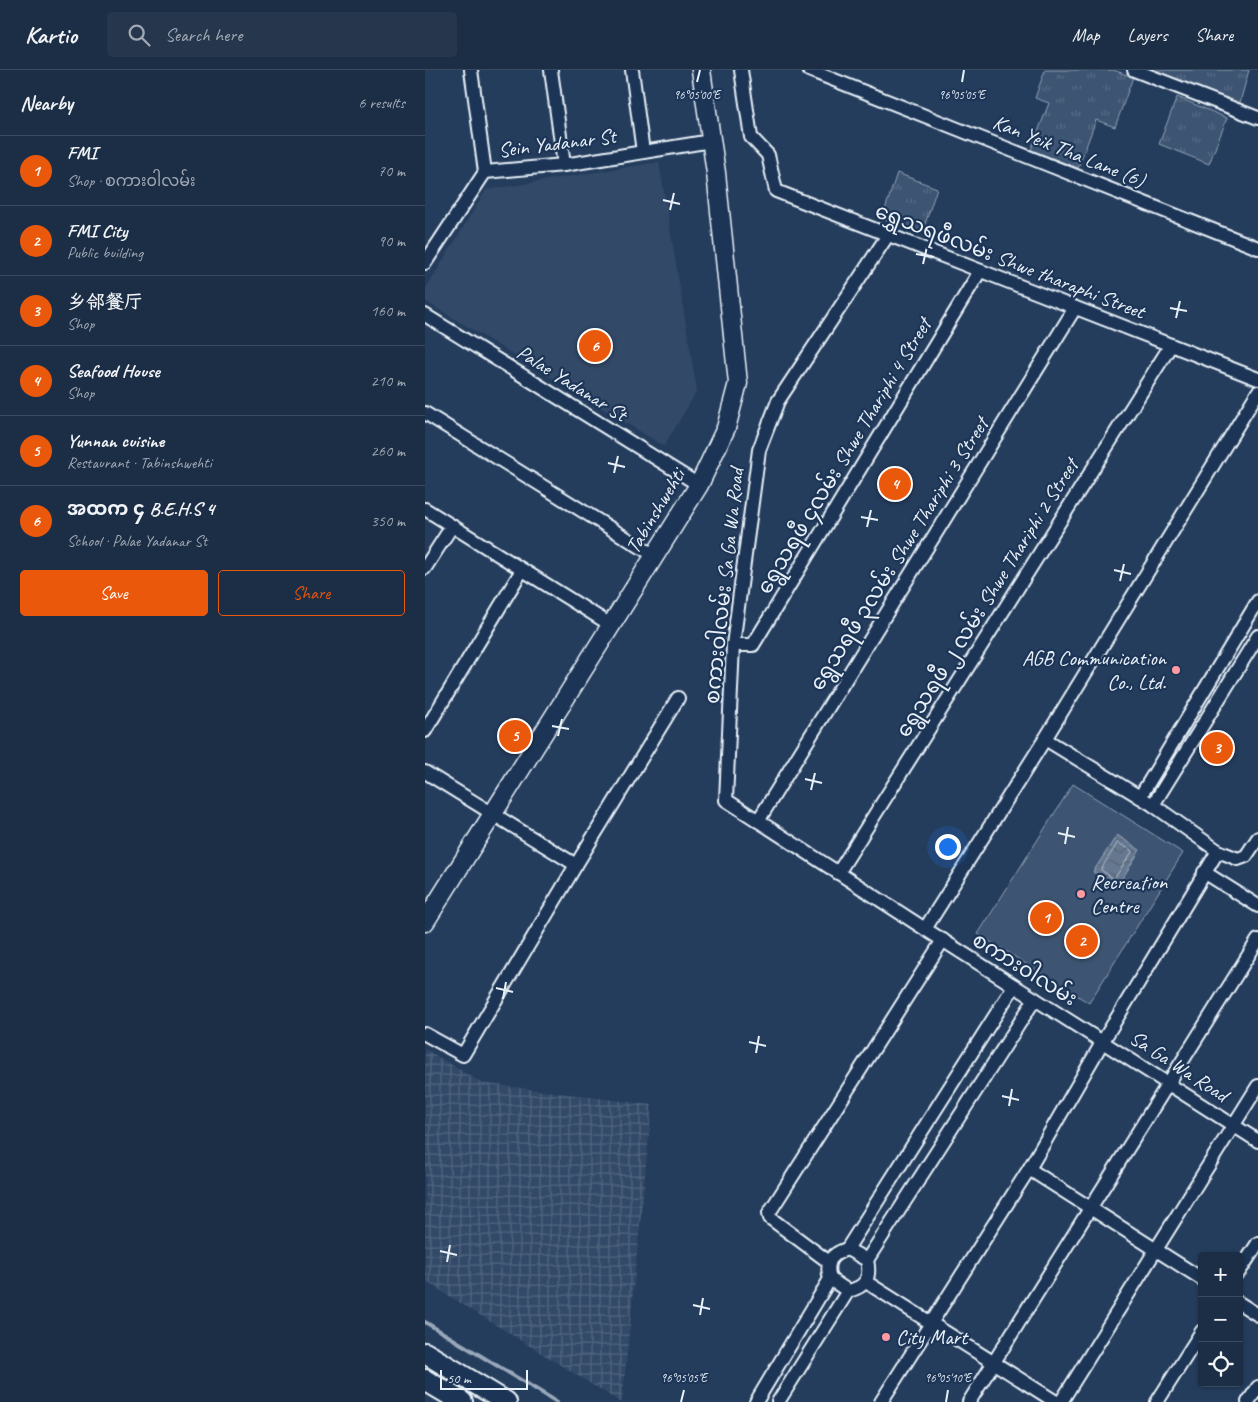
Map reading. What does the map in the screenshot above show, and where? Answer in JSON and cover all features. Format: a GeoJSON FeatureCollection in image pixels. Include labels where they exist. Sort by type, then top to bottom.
{"type":"FeatureCollection","features":[{"type":"Feature","properties":{"kind":"main road","name":"Tabinshwehti"},"geometry":{"type":"LineString","coordinates":[[425,922],[699,485],[726,428],[738,383],[718,192],[701,70]]}},
{"type":"Feature","properties":{"kind":"main road"},"geometry":{"type":"LineString","coordinates":[[425,1353],[506,1402]]}},
{"type":"Feature","properties":{"kind":"main road"},"geometry":{"type":"LineString","coordinates":[[425,1380],[462,1402]]}},
{"type":"Feature","properties":{"kind":"street"},"geometry":{"type":"LineString","coordinates":[[471,70],[485,172]]}},
{"type":"Feature","properties":{"kind":"street"},"geometry":{"type":"LineString","coordinates":[[551,70],[564,165]]}},
{"type":"Feature","properties":{"kind":"street"},"geometry":{"type":"LineString","coordinates":[[632,70],[643,152]]}},
{"type":"Feature","properties":{"kind":"street","name":"ရွှေသရဖီလမ်း Shwe tharaphi Street"},"geometry":{"type":"LineString","coordinates":[[741,70],[751,137],[768,155],[776,191],[1258,379]]}},
{"type":"Feature","properties":{"kind":"street","name":"Kan Yeik Tha Lane (6)"},"geometry":{"type":"LineString","coordinates":[[809,70],[1258,248]]}},
{"type":"Feature","properties":{"kind":"street"},"geometry":{"type":"LineString","coordinates":[[1133,70],[1258,118]]}},
{"type":"Feature","properties":{"kind":"street","name":"Sein Yadanar St"},"geometry":{"type":"LineString","coordinates":[[425,263],[485,172],[564,165],[711,141]]}},
{"type":"Feature","properties":{"kind":"street","name":"စကားဝါလမ်း Sa Ga Wa Road"},"geometry":{"type":"LineString","coordinates":[[888,235],[778,401],[759,450],[733,646],[726,800],[925,929]]}},
{"type":"Feature","properties":{"kind":"street","name":"ရွေသရဖီ ၄လမ်း Shwe Thariphi 4 Street"},"geometry":{"type":"LineString","coordinates":[[733,646],[753,646],[980,271]]}},
{"type":"Feature","properties":{"kind":"street","name":"ရွေသရဖီ ၃လမ်း Shwe Thariphi 3 Street"},"geometry":{"type":"LineString","coordinates":[[758,821],[1075,308]]}},
{"type":"Feature","properties":{"kind":"street","name":"Palae Yadanar St"},"geometry":{"type":"LineString","coordinates":[[425,315],[699,485]]}},
{"type":"Feature","properties":{"kind":"street","name":"ရွေသရဖီ ၂ လမ်း Shwe Thariphi 2 Street"},"geometry":{"type":"LineString","coordinates":[[838,873],[1171,345]]}},
{"type":"Feature","properties":{"kind":"street"},"geometry":{"type":"LineString","coordinates":[[925,929],[1045,739],[1258,392]]}},
{"type":"Feature","properties":{"kind":"street"},"geometry":{"type":"LineString","coordinates":[[425,414],[655,556]]}},
{"type":"Feature","properties":{"kind":"street"},"geometry":{"type":"LineString","coordinates":[[425,509],[611,625]]}},
{"type":"Feature","properties":{"kind":"street"},"geometry":{"type":"LineString","coordinates":[[425,568],[452,526]]}},
{"type":"Feature","properties":{"kind":"street"},"geometry":{"type":"LineString","coordinates":[[425,731],[522,570]]}},
{"type":"Feature","properties":{"kind":"street"},"geometry":{"type":"LineString","coordinates":[[1139,797],[1258,601]]}},
{"type":"Feature","properties":{"kind":"street"},"geometry":{"type":"LineString","coordinates":[[1153,805],[1258,636]]}},
{"type":"Feature","properties":{"kind":"street"},"geometry":{"type":"LineString","coordinates":[[425,1034],[463,1055],[678,698]]}},
{"type":"Feature","properties":{"kind":"street"},"geometry":{"type":"LineString","coordinates":[[1045,739],[1153,805],[1218,851],[1238,859],[1246,856],[1258,838]]}},
{"type":"Feature","properties":{"kind":"street"},"geometry":{"type":"LineString","coordinates":[[425,772],[576,865]]}},
{"type":"Feature","properties":{"kind":"street"},"geometry":{"type":"LineString","coordinates":[[881,1402],[1029,1169],[1103,1041],[1218,851]]}},
{"type":"Feature","properties":{"kind":"street"},"geometry":{"type":"LineString","coordinates":[[1204,872],[1258,906]]}},
{"type":"Feature","properties":{"kind":"street","name":"စကား၀ါလမ်း"},"geometry":{"type":"LineString","coordinates":[[925,929],[1103,1041]]}},
{"type":"Feature","properties":{"kind":"street"},"geometry":{"type":"LineString","coordinates":[[829,1262],[770,1218],[769,1213],[943,940]]}},
{"type":"Feature","properties":{"kind":"street"},"geometry":{"type":"LineString","coordinates":[[969,1402],[1258,940]]}},
{"type":"Feature","properties":{"kind":"street"},"geometry":{"type":"LineString","coordinates":[[848,1291],[830,1279],[827,1270],[829,1262],[837,1253],[847,1249],[1014,986]]}},
{"type":"Feature","properties":{"kind":"street"},"geometry":{"type":"LineString","coordinates":[[777,1402],[848,1291],[858,1288],[866,1282],[869,1271],[867,1260],[1035,999]]}},
{"type":"Feature","properties":{"kind":"street","name":"Sa Ga Wa Road"},"geometry":{"type":"LineString","coordinates":[[1103,1041],[1258,1140]]}},
{"type":"Feature","properties":{"kind":"street"},"geometry":{"type":"LineString","coordinates":[[1061,1402],[1256,1092]]}},
{"type":"Feature","properties":{"kind":"street"},"geometry":{"type":"LineString","coordinates":[[1029,1169],[1198,1276]]}},
{"type":"Feature","properties":{"kind":"street"},"geometry":{"type":"LineString","coordinates":[[1243,1266],[1258,1243]]}},
{"type":"Feature","properties":{"kind":"street"},"geometry":{"type":"LineString","coordinates":[[847,1249],[867,1260]]}},
{"type":"Feature","properties":{"kind":"street"},"geometry":{"type":"LineString","coordinates":[[756,1402],[830,1279]]}},
{"type":"Feature","properties":{"kind":"street"},"geometry":{"type":"LineString","coordinates":[[866,1282],[1056,1402]]}},
{"type":"Feature","properties":{"kind":"street"},"geometry":{"type":"LineString","coordinates":[[1243,1306],[1258,1315]]}},
{"type":"Feature","properties":{"kind":"street"},"geometry":{"type":"LineString","coordinates":[[1157,1402],[1198,1337]]}},
{"type":"Feature","properties":{"kind":"street"},"geometry":{"type":"LineString","coordinates":[[1249,1402],[1258,1387]]}},
{"type":"Feature","properties":{"kind":"shaded area"},"geometry":{"type":"Polygon","coordinates":[[[659,162],[697,391],[664,446],[425,301],[425,290],[486,190],[659,162]]]}},
{"type":"Feature","properties":{"kind":"shaded area"},"geometry":{"type":"Polygon","coordinates":[[[425,1049],[482,1083],[652,1105],[622,1402],[425,1281],[425,1049]]]}},
{"type":"Feature","properties":{"kind":"green space"},"geometry":{"type":"Polygon","coordinates":[[[1045,70],[1113,70],[1133,77],[1115,127],[1096,120],[1078,168],[1031,150],[1049,103],[1035,98],[1045,70]]]}},
{"type":"Feature","properties":{"kind":"green space"},"geometry":{"type":"Polygon","coordinates":[[[1148,70],[1249,70],[1239,106],[1148,70]]]}},
{"type":"Feature","properties":{"kind":"green space"},"geometry":{"type":"Polygon","coordinates":[[[1177,97],[1227,118],[1209,164],[1159,144],[1177,97]]]}},
{"type":"Feature","properties":{"kind":"green space"},"geometry":{"type":"Polygon","coordinates":[[[897,173],[937,188],[922,233],[882,219],[897,173]]]}},
{"type":"Feature","properties":{"kind":"green space","name":"Recreation Centre"},"geometry":{"type":"Polygon","coordinates":[[[1073,784],[1183,853],[1089,1003],[978,934],[1073,784]]]}},
{"type":"Feature","properties":{"kind":"water"},"geometry":{"type":"Polygon","coordinates":[[[1117,835],[1140,850],[1117,887],[1093,872],[1117,835]]]}},
{"type":"Feature","properties":{"kind":"waterway"},"geometry":{"type":"LineString","coordinates":[[425,1322],[557,1402]]}},
{"type":"Feature","properties":{"kind":"place","name":"အထက ၄ B.E.H.S 4"},"geometry":{"type":"Point","coordinates":[595,346]}},
{"type":"Feature","properties":{"kind":"place","name":"Seafood House"},"geometry":{"type":"Point","coordinates":[895,484]}},
{"type":"Feature","properties":{"kind":"place","name":"AGB Communication Co., Ltd."},"geometry":{"type":"Point","coordinates":[1176,670]}},
{"type":"Feature","properties":{"kind":"place","name":"Yunnan cuisine"},"geometry":{"type":"Point","coordinates":[515,736]}},
{"type":"Feature","properties":{"kind":"place","name":"乡邻餐厅"},"geometry":{"type":"Point","coordinates":[1217,748]}},
{"type":"Feature","properties":{"kind":"place","name":"Recreation Centre"},"geometry":{"type":"Point","coordinates":[1081,894]}},
{"type":"Feature","properties":{"kind":"place","name":"FMI"},"geometry":{"type":"Point","coordinates":[1046,918]}},
{"type":"Feature","properties":{"kind":"place","name":"FMI City"},"geometry":{"type":"Point","coordinates":[1082,941]}},
{"type":"Feature","properties":{"kind":"place","name":"City Mart"},"geometry":{"type":"Point","coordinates":[886,1337]}}]}
